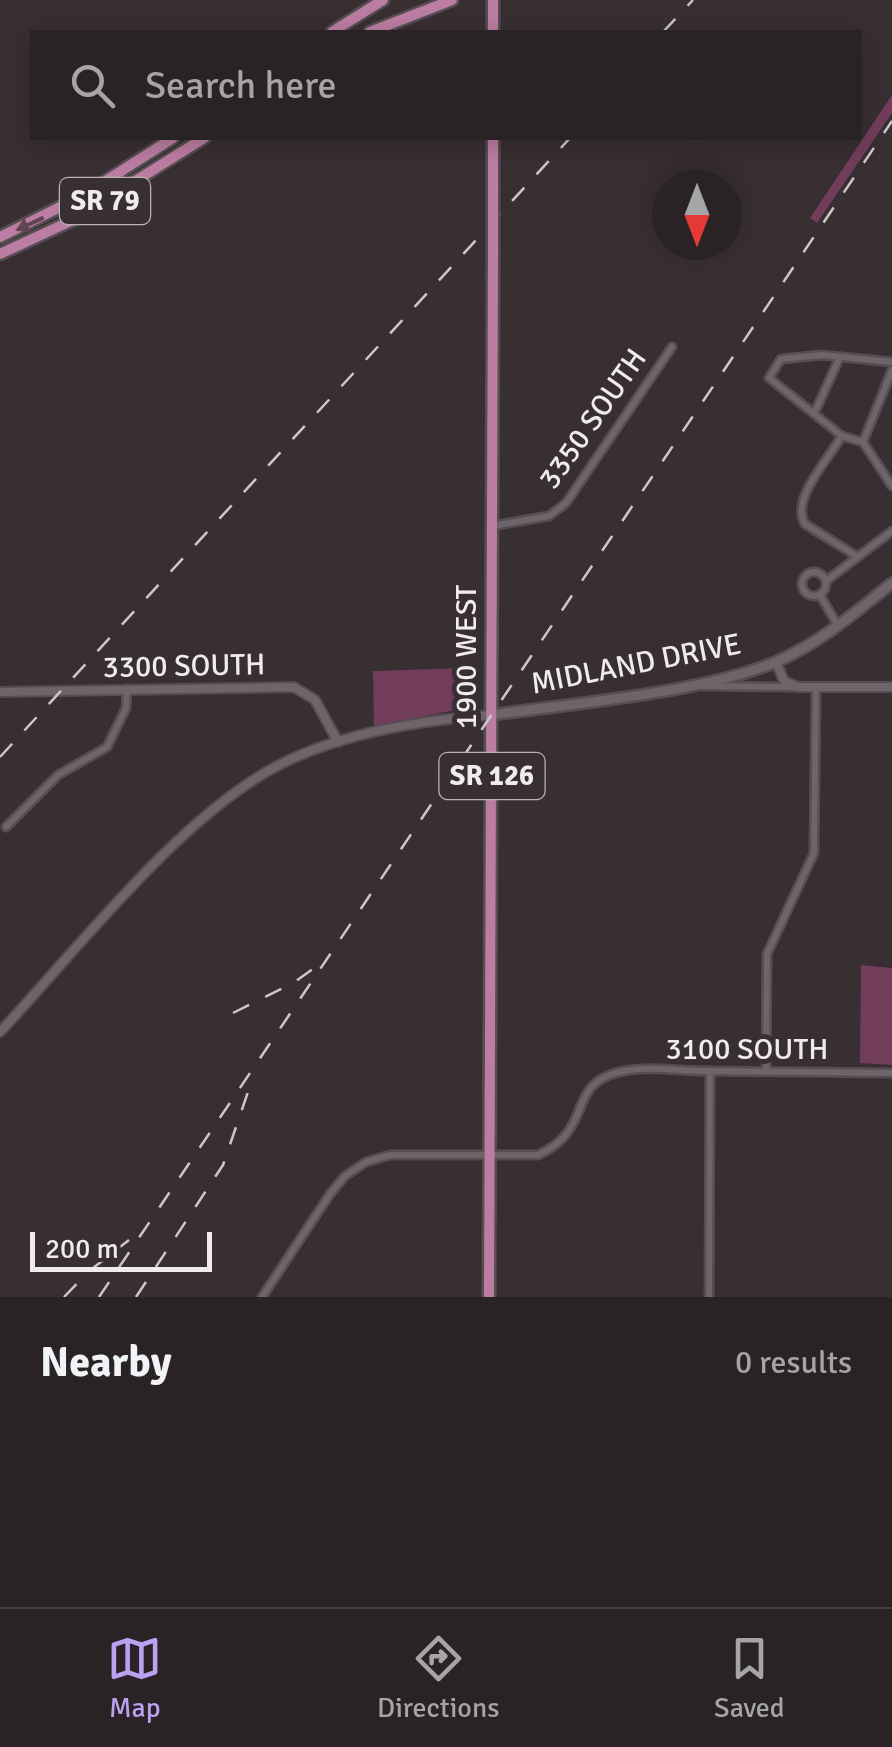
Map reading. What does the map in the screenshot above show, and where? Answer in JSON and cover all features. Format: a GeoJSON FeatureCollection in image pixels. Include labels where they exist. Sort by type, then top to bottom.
{"type":"FeatureCollection","features":[{"type":"Feature","properties":{"kind":"main road"},"geometry":{"type":"LineString","coordinates":[[335,30],[384,0]]}},
{"type":"Feature","properties":{"kind":"main road"},"geometry":{"type":"LineString","coordinates":[[375,30],[452,0]]}},
{"type":"Feature","properties":{"kind":"main road"},"geometry":{"type":"LineString","coordinates":[[493,0],[493,30]]}},
{"type":"Feature","properties":{"kind":"main road","name":"SR 79"},"geometry":{"type":"LineString","coordinates":[[0,237],[82,196],[170,140]]}},
{"type":"Feature","properties":{"kind":"main road","name":"SR 79"},"geometry":{"type":"LineString","coordinates":[[0,254],[73,220],[201,140]]}},
{"type":"Feature","properties":{"kind":"main road","name":"1900 WEST"},"geometry":{"type":"LineString","coordinates":[[489,1297],[493,140]]}},
{"type":"Feature","properties":{"kind":"main road","name":"MIDLAND DRIVE"},"geometry":{"type":"LineString","coordinates":[[492,715],[681,686],[776,662],[838,626],[892,584]]}},
{"type":"Feature","properties":{"kind":"street","name":"3350 SOUTH"},"geometry":{"type":"LineString","coordinates":[[490,526],[549,516],[566,502],[672,346]]}},
{"type":"Feature","properties":{"kind":"street"},"geometry":{"type":"LineString","coordinates":[[863,442],[892,366],[822,355],[781,359],[769,378],[842,436],[863,442],[892,486]]}},
{"type":"Feature","properties":{"kind":"street"},"geometry":{"type":"LineString","coordinates":[[814,414],[839,359]]}},
{"type":"Feature","properties":{"kind":"street"},"geometry":{"type":"LineString","coordinates":[[842,436],[803,499],[800,517],[858,558]]}},
{"type":"Feature","properties":{"kind":"street"},"geometry":{"type":"LineString","coordinates":[[820,595],[826,581],[892,530]]}},
{"type":"Feature","properties":{"kind":"street"},"geometry":{"type":"LineString","coordinates":[[826,581],[815,572],[802,580],[804,592],[820,595],[838,626]]}},
{"type":"Feature","properties":{"kind":"street"},"geometry":{"type":"LineString","coordinates":[[776,662],[784,680],[798,686]]}},
{"type":"Feature","properties":{"kind":"street"},"geometry":{"type":"LineString","coordinates":[[681,686],[892,687]]}},
{"type":"Feature","properties":{"kind":"street","name":"3300 SOUTH"},"geometry":{"type":"LineString","coordinates":[[0,692],[294,687],[315,700],[338,742]]}},
{"type":"Feature","properties":{"kind":"street"},"geometry":{"type":"LineString","coordinates":[[766,1072],[767,954],[814,853],[816,687]]}},
{"type":"Feature","properties":{"kind":"street"},"geometry":{"type":"LineString","coordinates":[[6,827],[58,776],[108,748],[126,708],[127,689]]}},
{"type":"Feature","properties":{"kind":"street","name":"MIDLAND DRIVE"},"geometry":{"type":"LineString","coordinates":[[0,1032],[182,837],[219,805],[279,765],[338,742],[453,718],[492,715]]}},
{"type":"Feature","properties":{"kind":"street","name":"3100 SOUTH"},"geometry":{"type":"LineString","coordinates":[[490,1156],[538,1156],[559,1146],[574,1128],[586,1093],[603,1077],[627,1071],[892,1073]]}},
{"type":"Feature","properties":{"kind":"street"},"geometry":{"type":"LineString","coordinates":[[709,1297],[710,1072]]}},
{"type":"Feature","properties":{"kind":"street"},"geometry":{"type":"LineString","coordinates":[[262,1297],[344,1176],[390,1155],[490,1156]]}},
{"type":"Feature","properties":{"kind":"shaded area"},"geometry":{"type":"Polygon","coordinates":[[[892,95],[892,113],[817,223],[810,218],[892,95]]]}},
{"type":"Feature","properties":{"kind":"shaded area"},"geometry":{"type":"Polygon","coordinates":[[[468,668],[469,707],[374,727],[373,671],[468,668]]]}},
{"type":"Feature","properties":{"kind":"shaded area"},"geometry":{"type":"Polygon","coordinates":[[[861,965],[892,968],[892,1065],[860,1063],[861,965]]]}},
{"type":"Feature","properties":{"kind":"railway"},"geometry":{"type":"LineString","coordinates":[[665,30],[693,0]]}},
{"type":"Feature","properties":{"kind":"railway"},"geometry":{"type":"LineString","coordinates":[[99,1297],[892,121]]}},
{"type":"Feature","properties":{"kind":"railway"},"geometry":{"type":"LineString","coordinates":[[0,757],[568,140]]}},
{"type":"Feature","properties":{"kind":"railway"},"geometry":{"type":"LineString","coordinates":[[233,1013],[293,983],[317,966]]}},
{"type":"Feature","properties":{"kind":"railway"},"geometry":{"type":"LineString","coordinates":[[136,1297],[223,1165],[249,1089]]}},
{"type":"Feature","properties":{"kind":"railway"},"geometry":{"type":"LineString","coordinates":[[64,1297],[129,1240]]}}]}
